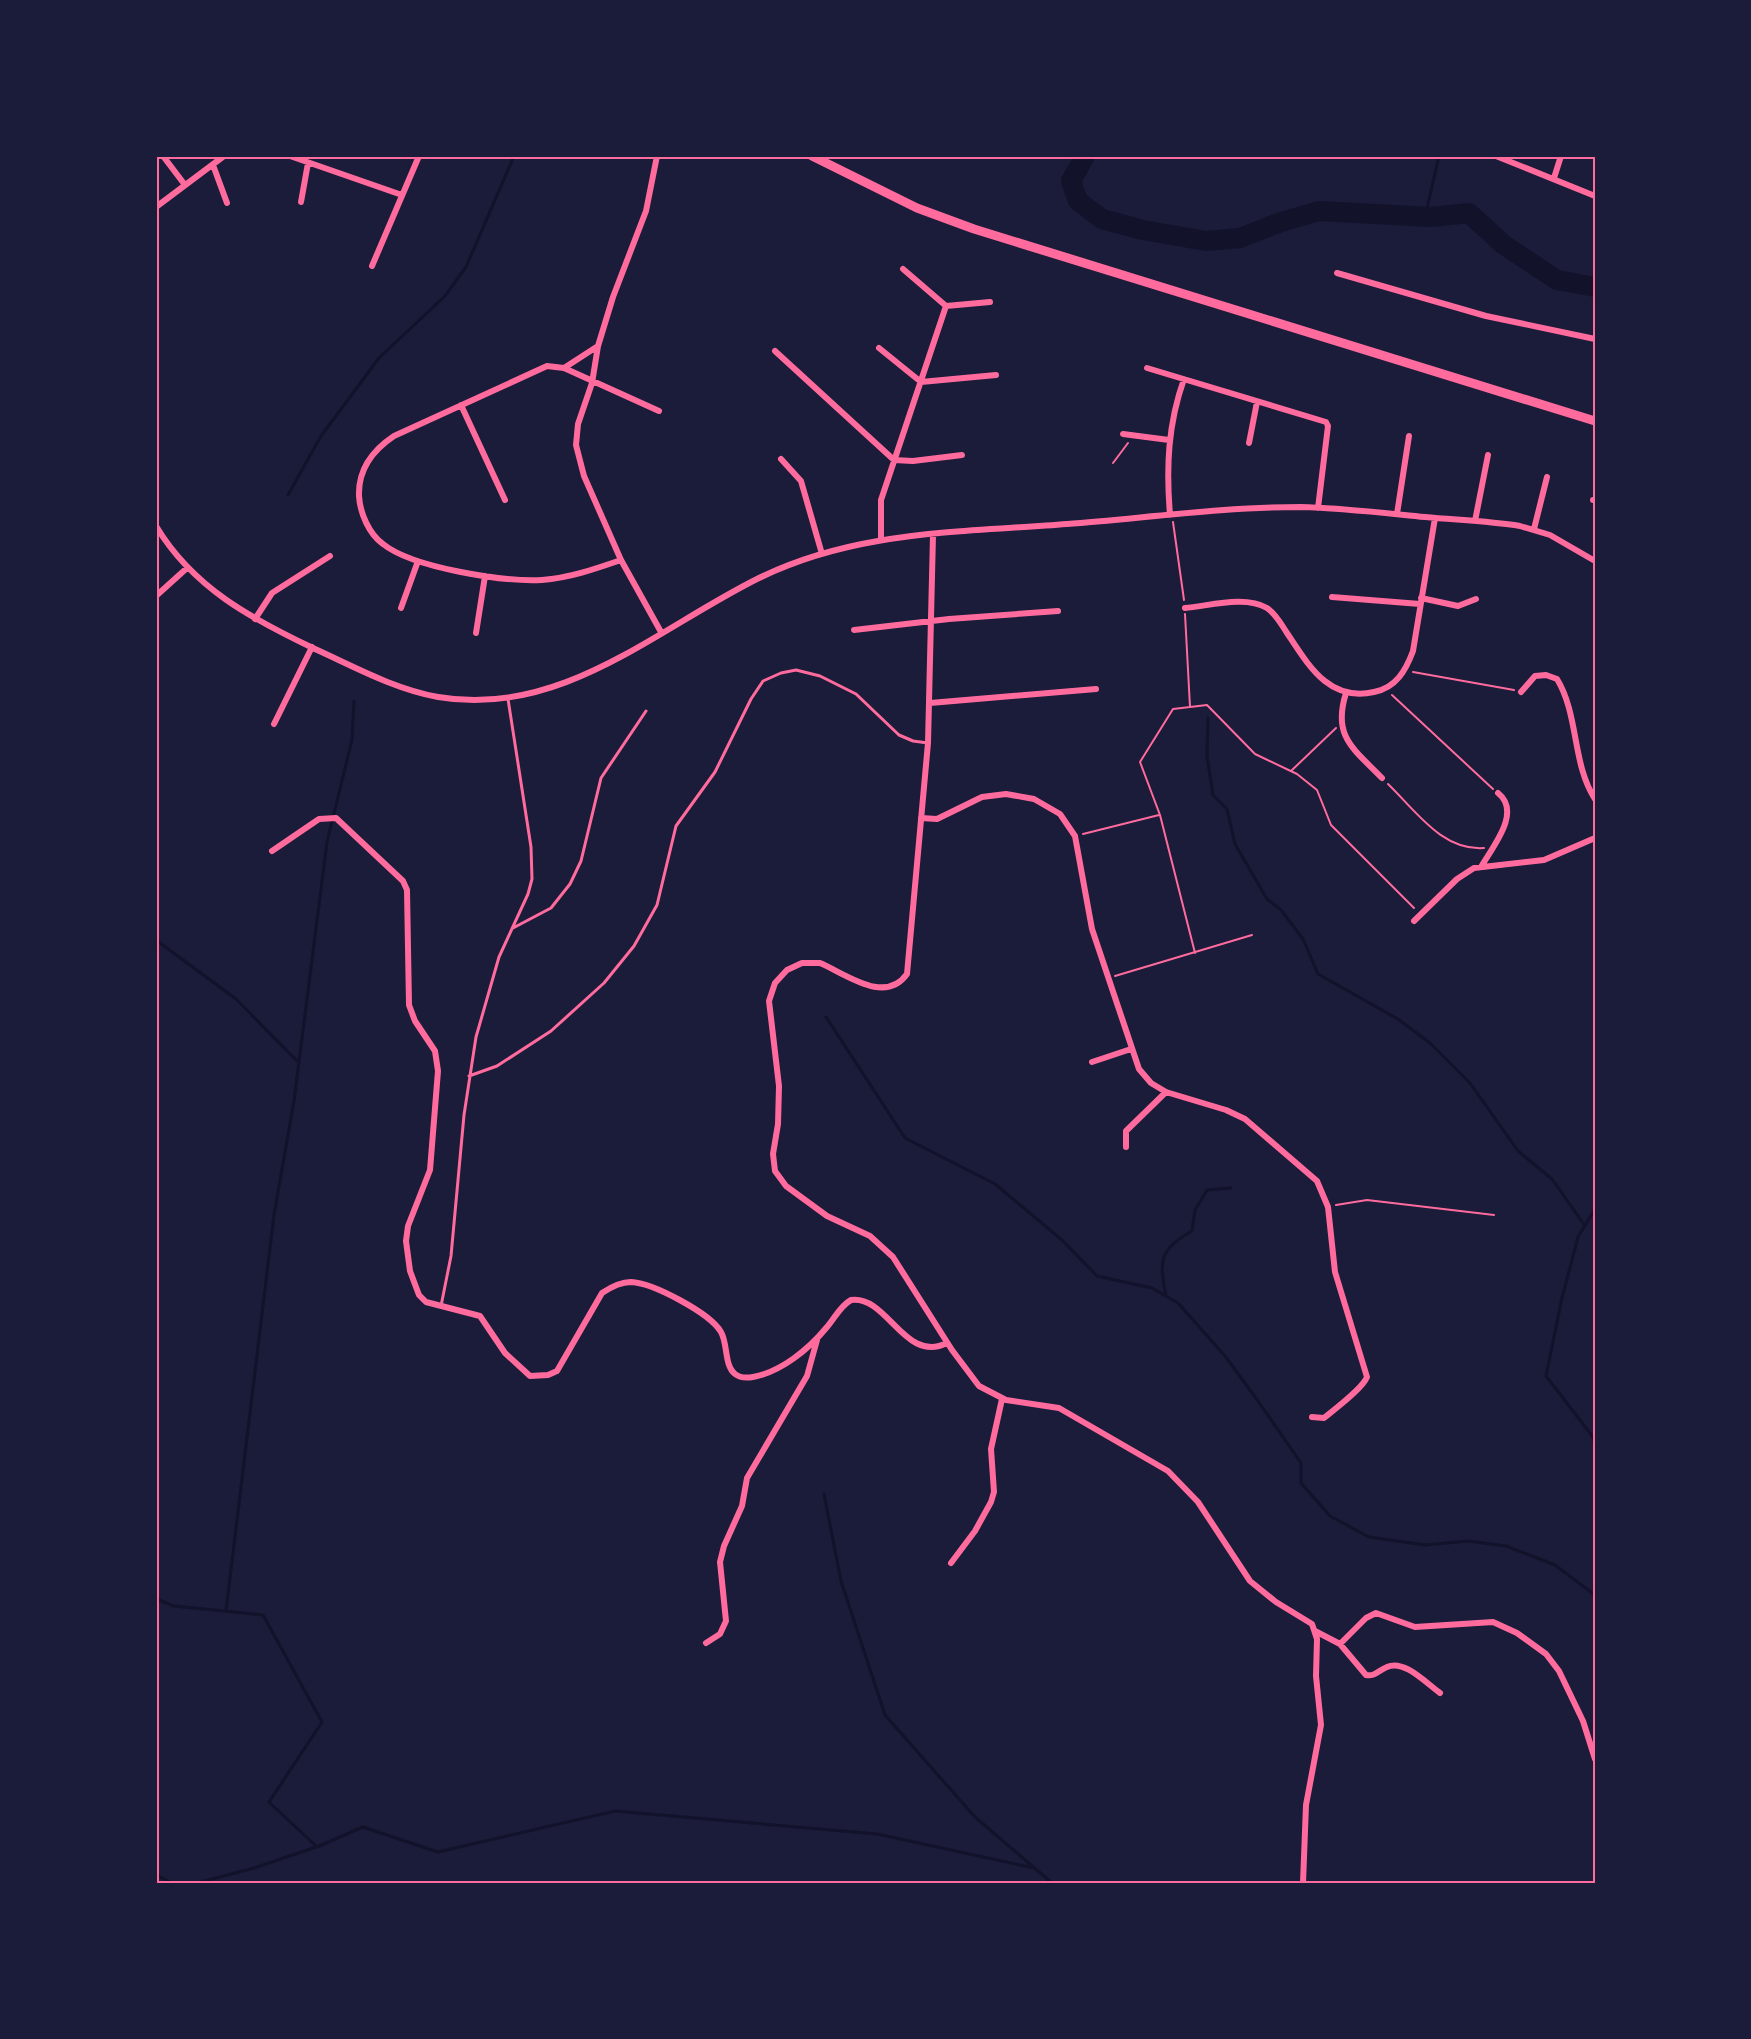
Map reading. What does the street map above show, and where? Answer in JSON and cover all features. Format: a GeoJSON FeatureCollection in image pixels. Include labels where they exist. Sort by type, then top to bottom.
{"type":"FeatureCollection","features":[{"type":"Feature","properties":{"kind":"main road"},"geometry":{"type":"LineString","coordinates":[[812,156],[917,207],[974,229],[1595,421]]}},
{"type":"Feature","properties":{"kind":"street"},"geometry":{"type":"LineString","coordinates":[[163,156],[184,185]]}},
{"type":"Feature","properties":{"kind":"street"},"geometry":{"type":"LineString","coordinates":[[156,207],[224,156]]}},
{"type":"Feature","properties":{"kind":"street"},"geometry":{"type":"LineString","coordinates":[[290,156],[402,195]]}},
{"type":"Feature","properties":{"kind":"street"},"geometry":{"type":"LineString","coordinates":[[372,266],[419,156]]}},
{"type":"Feature","properties":{"kind":"street"},"geometry":{"type":"LineString","coordinates":[[657,156],[646,211],[613,297],[598,346],[592,383],[578,423],[577,455],[621,560],[662,632]]}},
{"type":"Feature","properties":{"kind":"street"},"geometry":{"type":"LineString","coordinates":[[1496,156],[1595,196]]}},
{"type":"Feature","properties":{"kind":"street"},"geometry":{"type":"LineString","coordinates":[[1554,178],[1561,156]]}},
{"type":"Feature","properties":{"kind":"street"},"geometry":{"type":"LineString","coordinates":[[301,202],[308,163]]}},
{"type":"Feature","properties":{"kind":"street"},"geometry":{"type":"LineString","coordinates":[[213,165],[227,203]]}},
{"type":"Feature","properties":{"kind":"street"},"geometry":{"type":"LineString","coordinates":[[903,269],[946,306],[990,302]]}},
{"type":"Feature","properties":{"kind":"street"},"geometry":{"type":"LineString","coordinates":[[1337,273],[1486,316],[1595,339]]}},
{"type":"Feature","properties":{"kind":"street"},"geometry":{"type":"LineString","coordinates":[[881,540],[881,500],[946,306]]}},
{"type":"Feature","properties":{"kind":"street"},"geometry":{"type":"LineString","coordinates":[[564,368],[598,346]]}},
{"type":"Feature","properties":{"kind":"street"},"geometry":{"type":"LineString","coordinates":[[879,348],[921,382],[996,375]]}},
{"type":"Feature","properties":{"kind":"street"},"geometry":{"type":"LineString","coordinates":[[775,351],[894,460],[913,461],[962,455]]}},
{"type":"Feature","properties":{"kind":"street"},"geometry":{"type":"LineString","coordinates":[[621,560],[594,570],[554,578],[485,576],[418,561],[392,550],[374,535],[360,500],[361,480],[370,459],[384,443],[547,366],[564,368],[592,383],[659,411]]}},
{"type":"Feature","properties":{"kind":"street"},"geometry":{"type":"LineString","coordinates":[[1147,368],[1328,424],[1318,508]]}},
{"type":"Feature","properties":{"kind":"street"},"geometry":{"type":"LineString","coordinates":[[1170,515],[1169,440],[1173,413],[1184,379]]}},
{"type":"Feature","properties":{"kind":"street"},"geometry":{"type":"LineString","coordinates":[[1249,442],[1257,402]]}},
{"type":"Feature","properties":{"kind":"street"},"geometry":{"type":"LineString","coordinates":[[461,405],[505,500]]}},
{"type":"Feature","properties":{"kind":"street"},"geometry":{"type":"LineString","coordinates":[[1123,434],[1169,440]]}},
{"type":"Feature","properties":{"kind":"street"},"geometry":{"type":"LineString","coordinates":[[1397,514],[1409,436]]}},
{"type":"Feature","properties":{"kind":"street"},"geometry":{"type":"LineString","coordinates":[[1475,521],[1488,456]]}},
{"type":"Feature","properties":{"kind":"street"},"geometry":{"type":"LineString","coordinates":[[781,459],[801,481],[822,554]]}},
{"type":"Feature","properties":{"kind":"street"},"geometry":{"type":"LineString","coordinates":[[1534,529],[1547,477]]}},
{"type":"Feature","properties":{"kind":"street"},"geometry":{"type":"LineString","coordinates":[[156,526],[187,568],[213,592],[255,619],[410,690],[462,700],[508,699],[546,691],[583,677],[763,576],[822,554],[881,540],[1170,515],[1318,508],[1475,521],[1534,529],[1568,543],[1595,561]]}},
{"type":"Feature","properties":{"kind":"street"},"geometry":{"type":"LineString","coordinates":[[1185,608],[1235,603],[1254,604],[1266,608],[1279,620],[1313,671],[1334,689],[1346,693],[1366,694],[1385,689],[1405,671],[1413,651],[1435,518]]}},
{"type":"Feature","properties":{"kind":"street"},"geometry":{"type":"LineString","coordinates":[[933,535],[928,743],[908,968],[903,980],[897,986],[883,988],[865,984],[820,963],[802,963],[787,970],[775,983],[769,1012],[779,1086],[778,1124],[772,1154],[775,1171],[786,1185],[836,1222],[870,1236],[893,1257],[906,1274],[947,1343],[979,1386],[1002,1399],[1059,1408],[1168,1472],[1198,1502],[1250,1581],[1276,1602],[1307,1620],[1316,1631],[1340,1644],[1366,1675],[1373,1676],[1389,1666],[1400,1665],[1440,1693]]}},
{"type":"Feature","properties":{"kind":"street"},"geometry":{"type":"LineString","coordinates":[[255,619],[272,593],[330,556]]}},
{"type":"Feature","properties":{"kind":"street"},"geometry":{"type":"LineString","coordinates":[[401,608],[418,561]]}},
{"type":"Feature","properties":{"kind":"street"},"geometry":{"type":"LineString","coordinates":[[156,596],[187,568]]}},
{"type":"Feature","properties":{"kind":"street"},"geometry":{"type":"LineString","coordinates":[[476,633],[485,576]]}},
{"type":"Feature","properties":{"kind":"street"},"geometry":{"type":"LineString","coordinates":[[1332,597],[1421,601],[1458,606],[1476,599]]}},
{"type":"Feature","properties":{"kind":"street"},"geometry":{"type":"LineString","coordinates":[[854,630],[1058,611]]}},
{"type":"Feature","properties":{"kind":"street"},"geometry":{"type":"LineString","coordinates":[[274,724],[312,647]]}},
{"type":"Feature","properties":{"kind":"street"},"geometry":{"type":"LineString","coordinates":[[1521,692],[1535,676],[1546,675],[1557,680],[1567,703],[1587,783],[1595,799]]}},
{"type":"Feature","properties":{"kind":"street"},"geometry":{"type":"LineString","coordinates":[[930,703],[1096,689]]}},
{"type":"Feature","properties":{"kind":"street"},"geometry":{"type":"LineString","coordinates":[[1346,693],[1341,709],[1341,724],[1347,741],[1382,778]]}},
{"type":"Feature","properties":{"kind":"street"},"geometry":{"type":"LineString","coordinates":[[1481,867],[1508,814],[1507,802],[1498,793]]}},
{"type":"Feature","properties":{"kind":"street"},"geometry":{"type":"LineString","coordinates":[[921,818],[946,817],[982,797],[1020,795],[1047,805],[1060,814],[1075,836],[1092,929],[1131,1048],[1145,1076],[1166,1092],[1226,1110],[1245,1119],[1317,1181],[1328,1207],[1335,1272],[1367,1377],[1362,1387],[1344,1398],[1324,1418],[1312,1417]]}},
{"type":"Feature","properties":{"kind":"street"},"geometry":{"type":"LineString","coordinates":[[272,851],[319,819],[336,818],[403,881],[408,890],[409,1005],[415,1021],[435,1050],[438,1071],[430,1170],[411,1214],[407,1249],[410,1271],[419,1294],[426,1302],[480,1316],[505,1353],[530,1376],[548,1375],[557,1371],[602,1293],[621,1283],[642,1284],[658,1290],[714,1322],[724,1338],[731,1369],[739,1376],[755,1377],[779,1367],[817,1339],[846,1303],[857,1299],[873,1306],[922,1346],[937,1348],[947,1343]]}},
{"type":"Feature","properties":{"kind":"street"},"geometry":{"type":"LineString","coordinates":[[1414,921],[1456,879],[1481,867],[1544,860],[1595,838]]}},
{"type":"Feature","properties":{"kind":"street"},"geometry":{"type":"LineString","coordinates":[[1092,1062],[1131,1048]]}},
{"type":"Feature","properties":{"kind":"street"},"geometry":{"type":"LineString","coordinates":[[1126,1147],[1126,1131],[1166,1092]]}},
{"type":"Feature","properties":{"kind":"street"},"geometry":{"type":"LineString","coordinates":[[706,1643],[720,1634],[726,1621],[720,1562],[741,1506],[747,1478],[807,1376],[817,1339]]}},
{"type":"Feature","properties":{"kind":"street"},"geometry":{"type":"LineString","coordinates":[[951,1563],[975,1531],[992,1502],[994,1492],[991,1449],[1002,1399]]}},
{"type":"Feature","properties":{"kind":"street"},"geometry":{"type":"LineString","coordinates":[[1340,1644],[1366,1618],[1376,1613],[1414,1627],[1484,1622],[1503,1625],[1546,1654],[1559,1671],[1583,1721],[1595,1759]]}},
{"type":"Feature","properties":{"kind":"street"},"geometry":{"type":"LineString","coordinates":[[1303,1883],[1306,1804],[1321,1725],[1316,1631]]}},
{"type":"Feature","properties":{"kind":"lane"},"geometry":{"type":"LineString","coordinates":[[468,1076],[497,1066],[551,1031],[604,983],[634,946],[657,905],[676,826],[715,772],[751,699],[764,681],[781,673],[796,670],[820,676],[856,694],[899,735],[913,741],[928,743]]}},
{"type":"Feature","properties":{"kind":"lane"},"geometry":{"type":"LineString","coordinates":[[441,1306],[451,1256],[468,1076],[489,985],[528,894],[533,866],[508,699]]}},
{"type":"Feature","properties":{"kind":"lane"},"geometry":{"type":"LineString","coordinates":[[512,929],[551,908],[570,884],[581,861],[601,778],[646,711]]}},
{"type":"Feature","properties":{"kind":"path"},"geometry":{"type":"LineString","coordinates":[[1113,463],[1133,436]]}},
{"type":"Feature","properties":{"kind":"path"},"geometry":{"type":"LineString","coordinates":[[1405,671],[1521,692]]}},
{"type":"Feature","properties":{"kind":"path"},"geometry":{"type":"LineString","coordinates":[[1385,689],[1498,793]]}},
{"type":"Feature","properties":{"kind":"path"},"geometry":{"type":"LineString","coordinates":[[1195,953],[1160,815],[1140,762],[1173,710],[1207,705],[1255,754],[1291,771],[1317,790],[1331,825],[1421,914]]}},
{"type":"Feature","properties":{"kind":"path"},"geometry":{"type":"LineString","coordinates":[[1291,771],[1327,733],[1341,724]]}},
{"type":"Feature","properties":{"kind":"path"},"geometry":{"type":"LineString","coordinates":[[1382,778],[1449,842],[1466,847],[1492,847]]}},
{"type":"Feature","properties":{"kind":"path"},"geometry":{"type":"LineString","coordinates":[[1075,836],[1160,815]]}},
{"type":"Feature","properties":{"kind":"path"},"geometry":{"type":"LineString","coordinates":[[1107,979],[1252,935]]}},
{"type":"Feature","properties":{"kind":"path"},"geometry":{"type":"LineString","coordinates":[[1328,1207],[1367,1200],[1494,1215]]}},
{"type":"Feature","properties":{"kind":"waterway"},"geometry":{"type":"LineString","coordinates":[[288,495],[321,436],[379,358],[445,296],[466,267],[514,156]]}},
{"type":"Feature","properties":{"kind":"waterway"},"geometry":{"type":"LineString","coordinates":[[1085,156],[1071,181],[1078,201],[1102,219],[1143,230],[1206,241],[1240,238],[1281,222],[1319,211],[1431,217],[1469,213],[1504,245],[1557,280],[1595,287]]}},
{"type":"Feature","properties":{"kind":"waterway"},"geometry":{"type":"LineString","coordinates":[[1425,217],[1439,156]]}},
{"type":"Feature","properties":{"kind":"waterway"},"geometry":{"type":"LineString","coordinates":[[226,1611],[274,1215],[294,1101],[327,842],[352,740],[354,701]]}},
{"type":"Feature","properties":{"kind":"waterway"},"geometry":{"type":"LineString","coordinates":[[1208,718],[1207,756],[1213,795],[1227,809],[1235,844],[1267,899],[1281,910],[1303,939],[1318,974],[1398,1019],[1430,1043],[1470,1083],[1518,1151],[1552,1179],[1585,1226]]}},
{"type":"Feature","properties":{"kind":"waterway"},"geometry":{"type":"LineString","coordinates":[[156,940],[236,999],[299,1063]]}},
{"type":"Feature","properties":{"kind":"waterway"},"geometry":{"type":"LineString","coordinates":[[826,1017],[905,1138],[995,1184],[1062,1240],[1097,1276],[1152,1288],[1178,1303],[1225,1356],[1258,1401],[1301,1463],[1301,1483],[1330,1516],[1369,1537],[1425,1545],[1468,1541],[1506,1546],[1555,1565],[1595,1595]]}},
{"type":"Feature","properties":{"kind":"waterway"},"geometry":{"type":"LineString","coordinates":[[1166,1296],[1162,1265],[1167,1250],[1192,1231],[1195,1210],[1207,1190],[1231,1188]]}},
{"type":"Feature","properties":{"kind":"waterway"},"geometry":{"type":"LineString","coordinates":[[1595,1209],[1578,1237],[1562,1298],[1546,1376],[1593,1437],[1595,1445]]}},
{"type":"Feature","properties":{"kind":"waterway"},"geometry":{"type":"LineString","coordinates":[[824,1494],[841,1581],[885,1715],[975,1817],[1052,1883]]}},
{"type":"Feature","properties":{"kind":"waterway"},"geometry":{"type":"LineString","coordinates":[[156,1599],[174,1606],[263,1615],[322,1722],[269,1802],[317,1847],[363,1827],[438,1852],[615,1811],[877,1834],[1034,1868]]}},
{"type":"Feature","properties":{"kind":"waterway"},"geometry":{"type":"LineString","coordinates":[[197,1883],[254,1868],[316,1847]]}},
{"type":"Feature","properties":{"kind":"waterway"},"geometry":{"type":"LineString","coordinates":[[156,1875],[172,1883]]}}]}
